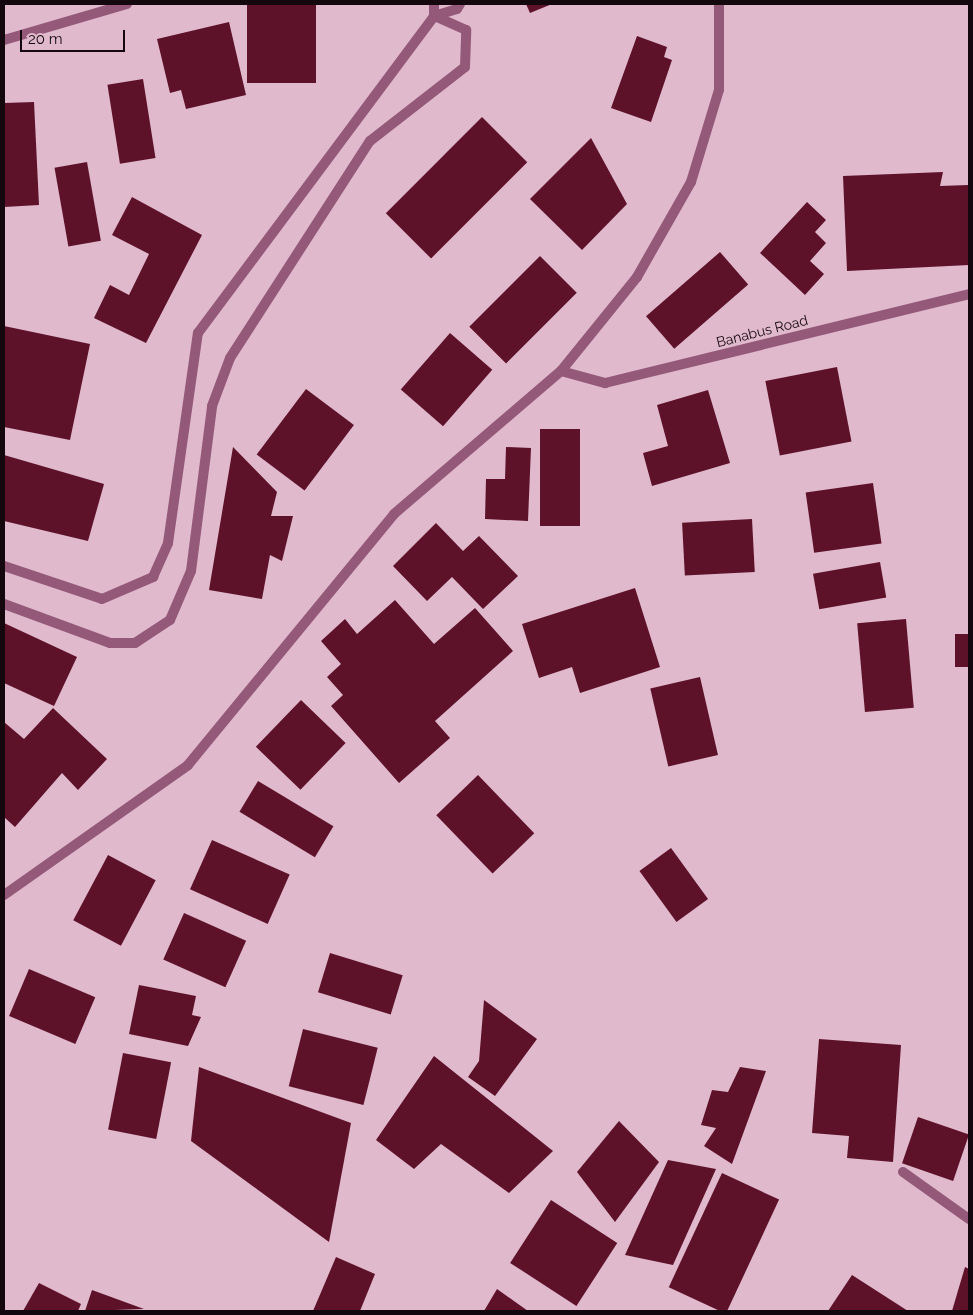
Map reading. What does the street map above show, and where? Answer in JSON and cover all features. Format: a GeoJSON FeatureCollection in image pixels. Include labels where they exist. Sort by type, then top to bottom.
{"type":"FeatureCollection","features":[{"type":"Feature","properties":{"kind":"street"},"geometry":{"type":"LineString","coordinates":[[4,40],[127,4]]}},
{"type":"Feature","properties":{"kind":"street"},"geometry":{"type":"LineString","coordinates":[[4,566],[102,600],[153,577],[168,544],[198,333],[434,16],[434,4]]}},
{"type":"Feature","properties":{"kind":"street"},"geometry":{"type":"LineString","coordinates":[[434,16],[457,10],[460,4]]}},
{"type":"Feature","properties":{"kind":"street"},"geometry":{"type":"LineString","coordinates":[[4,895],[188,765],[394,514],[561,371],[637,277],[692,182],[719,90],[720,4]]}},
{"type":"Feature","properties":{"kind":"street"},"geometry":{"type":"LineString","coordinates":[[4,604],[110,643],[135,643],[170,620],[192,571],[212,406],[230,358],[370,141],[465,67],[466,30],[434,16]]}},
{"type":"Feature","properties":{"kind":"street","name":"Banabus Road"},"geometry":{"type":"LineString","coordinates":[[561,371],[605,383],[969,294]]}},
{"type":"Feature","properties":{"kind":"street"},"geometry":{"type":"LineString","coordinates":[[903,1172],[969,1219]]}},
{"type":"Feature","properties":{"kind":"building"},"geometry":{"type":"Polygon","coordinates":[[[247,4],[316,4],[316,83],[247,83],[247,4]]]}},
{"type":"Feature","properties":{"kind":"building"},"geometry":{"type":"Polygon","coordinates":[[[526,4],[552,4],[530,13],[526,4]]]}},
{"type":"Feature","properties":{"kind":"building"},"geometry":{"type":"Polygon","coordinates":[[[229,22],[246,95],[186,109],[181,90],[170,93],[157,39],[229,22]]]}},
{"type":"Feature","properties":{"kind":"building"},"geometry":{"type":"Polygon","coordinates":[[[637,36],[667,47],[664,57],[672,60],[651,122],[611,108],[637,36]]]}},
{"type":"Feature","properties":{"kind":"building"},"geometry":{"type":"Polygon","coordinates":[[[143,79],[156,158],[120,164],[107,85],[143,79]]]}},
{"type":"Feature","properties":{"kind":"building"},"geometry":{"type":"Polygon","coordinates":[[[34,102],[39,205],[4,207],[4,103],[34,102]]]}},
{"type":"Feature","properties":{"kind":"building"},"geometry":{"type":"Polygon","coordinates":[[[482,117],[527,162],[431,258],[386,213],[482,117]]]}},
{"type":"Feature","properties":{"kind":"building"},"geometry":{"type":"Polygon","coordinates":[[[591,138],[627,204],[582,250],[530,199],[591,138]]]}},
{"type":"Feature","properties":{"kind":"building"},"geometry":{"type":"Polygon","coordinates":[[[87,162],[101,241],[68,247],[55,168],[87,162]]]}},
{"type":"Feature","properties":{"kind":"building"},"geometry":{"type":"Polygon","coordinates":[[[943,172],[940,186],[968,185],[969,265],[847,271],[843,176],[943,172]]]}},
{"type":"Feature","properties":{"kind":"building"},"geometry":{"type":"Polygon","coordinates":[[[132,197],[202,235],[146,343],[94,318],[110,285],[129,295],[149,254],[112,235],[132,197]]]}},
{"type":"Feature","properties":{"kind":"building"},"geometry":{"type":"Polygon","coordinates":[[[807,202],[826,220],[815,232],[826,243],[810,261],[824,274],[805,295],[760,253],[807,202]]]}},
{"type":"Feature","properties":{"kind":"building"},"geometry":{"type":"Polygon","coordinates":[[[720,252],[748,284],[674,349],[646,316],[720,252]]]}},
{"type":"Feature","properties":{"kind":"building"},"geometry":{"type":"Polygon","coordinates":[[[540,256],[577,293],[506,363],[469,327],[540,256]]]}},
{"type":"Feature","properties":{"kind":"building"},"geometry":{"type":"Polygon","coordinates":[[[4,326],[90,344],[70,440],[4,427],[4,326]]]}},
{"type":"Feature","properties":{"kind":"building"},"geometry":{"type":"Polygon","coordinates":[[[450,333],[492,370],[443,426],[401,390],[450,333]]]}},
{"type":"Feature","properties":{"kind":"building"},"geometry":{"type":"Polygon","coordinates":[[[837,367],[852,442],[780,456],[765,381],[837,367]]]}},
{"type":"Feature","properties":{"kind":"building"},"geometry":{"type":"Polygon","coordinates":[[[306,389],[354,425],[305,491],[257,454],[306,389]]]}},
{"type":"Feature","properties":{"kind":"building"},"geometry":{"type":"Polygon","coordinates":[[[708,390],[730,463],[652,486],[643,453],[668,446],[657,405],[708,390]]]}},
{"type":"Feature","properties":{"kind":"building"},"geometry":{"type":"Polygon","coordinates":[[[540,429],[580,429],[580,526],[540,526],[540,429]]]}},
{"type":"Feature","properties":{"kind":"building"},"geometry":{"type":"Polygon","coordinates":[[[233,447],[277,492],[271,516],[293,516],[282,561],[270,555],[262,599],[209,590],[233,447]]]}},
{"type":"Feature","properties":{"kind":"building"},"geometry":{"type":"Polygon","coordinates":[[[506,447],[531,448],[528,521],[485,519],[486,479],[505,479],[506,447]]]}},
{"type":"Feature","properties":{"kind":"building"},"geometry":{"type":"Polygon","coordinates":[[[4,455],[104,484],[88,541],[4,521],[4,455]]]}},
{"type":"Feature","properties":{"kind":"building"},"geometry":{"type":"Polygon","coordinates":[[[873,483],[881,543],[814,553],[806,492],[873,483]]]}},
{"type":"Feature","properties":{"kind":"building"},"geometry":{"type":"Polygon","coordinates":[[[752,519],[755,572],[685,576],[682,523],[752,519]]]}},
{"type":"Feature","properties":{"kind":"building"},"geometry":{"type":"Polygon","coordinates":[[[436,523],[463,551],[479,536],[518,576],[483,609],[452,577],[427,601],[393,566],[436,523]]]}},
{"type":"Feature","properties":{"kind":"building"},"geometry":{"type":"Polygon","coordinates":[[[880,562],[886,597],[819,609],[813,574],[880,562]]]}},
{"type":"Feature","properties":{"kind":"building"},"geometry":{"type":"Polygon","coordinates":[[[635,588],[660,667],[580,693],[572,667],[539,678],[522,624],[635,588]]]}},
{"type":"Feature","properties":{"kind":"building"},"geometry":{"type":"Polygon","coordinates":[[[395,600],[434,644],[475,608],[513,651],[435,721],[450,738],[399,783],[331,706],[343,695],[327,677],[341,664],[321,641],[345,619],[357,634],[395,600]]]}},
{"type":"Feature","properties":{"kind":"building"},"geometry":{"type":"Polygon","coordinates":[[[906,619],[914,708],[865,712],[857,623],[906,619]]]}},
{"type":"Feature","properties":{"kind":"building"},"geometry":{"type":"Polygon","coordinates":[[[4,623],[77,657],[54,706],[4,683],[4,623]]]}},
{"type":"Feature","properties":{"kind":"building"},"geometry":{"type":"Polygon","coordinates":[[[955,634],[969,634],[969,667],[955,667],[955,634]]]}},
{"type":"Feature","properties":{"kind":"building"},"geometry":{"type":"Polygon","coordinates":[[[700,677],[718,755],[668,766],[650,688],[700,677]]]}},
{"type":"Feature","properties":{"kind":"building"},"geometry":{"type":"Polygon","coordinates":[[[301,700],[346,743],[300,790],[256,747],[301,700]]]}},
{"type":"Feature","properties":{"kind":"building"},"geometry":{"type":"Polygon","coordinates":[[[53,708],[107,759],[78,790],[62,773],[15,827],[4,817],[4,722],[24,739],[53,708]]]}},
{"type":"Feature","properties":{"kind":"building"},"geometry":{"type":"Polygon","coordinates":[[[478,775],[534,833],[493,874],[436,815],[478,775]]]}},
{"type":"Feature","properties":{"kind":"building"},"geometry":{"type":"Polygon","coordinates":[[[258,781],[333,826],[315,857],[239,812],[258,781]]]}},
{"type":"Feature","properties":{"kind":"building"},"geometry":{"type":"Polygon","coordinates":[[[212,840],[290,875],[268,924],[190,889],[212,840]]]}},
{"type":"Feature","properties":{"kind":"building"},"geometry":{"type":"Polygon","coordinates":[[[671,848],[708,899],[676,922],[639,871],[671,848]]]}},
{"type":"Feature","properties":{"kind":"building"},"geometry":{"type":"Polygon","coordinates":[[[108,855],[156,880],[121,946],[73,920],[108,855]]]}},
{"type":"Feature","properties":{"kind":"building"},"geometry":{"type":"Polygon","coordinates":[[[184,913],[246,941],[225,987],[163,960],[184,913]]]}},
{"type":"Feature","properties":{"kind":"building"},"geometry":{"type":"Polygon","coordinates":[[[330,953],[403,975],[391,1014],[318,992],[330,953]]]}},
{"type":"Feature","properties":{"kind":"building"},"geometry":{"type":"Polygon","coordinates":[[[29,969],[95,997],[75,1044],[9,1016],[29,969]]]}},
{"type":"Feature","properties":{"kind":"building"},"geometry":{"type":"Polygon","coordinates":[[[139,985],[196,996],[192,1015],[201,1017],[188,1046],[129,1034],[139,985]]]}},
{"type":"Feature","properties":{"kind":"building"},"geometry":{"type":"Polygon","coordinates":[[[484,1000],[537,1039],[495,1096],[468,1077],[479,1061],[484,1000]]]}},
{"type":"Feature","properties":{"kind":"building"},"geometry":{"type":"Polygon","coordinates":[[[303,1029],[378,1048],[363,1105],[289,1086],[303,1029]]]}},
{"type":"Feature","properties":{"kind":"building"},"geometry":{"type":"Polygon","coordinates":[[[819,1039],[901,1045],[893,1162],[847,1158],[849,1136],[812,1133],[819,1039]]]}},
{"type":"Feature","properties":{"kind":"building"},"geometry":{"type":"Polygon","coordinates":[[[123,1053],[171,1062],[156,1139],[108,1130],[123,1053]]]}},
{"type":"Feature","properties":{"kind":"building"},"geometry":{"type":"Polygon","coordinates":[[[434,1056],[553,1151],[509,1193],[441,1144],[414,1169],[376,1140],[434,1056]]]}},
{"type":"Feature","properties":{"kind":"building"},"geometry":{"type":"Polygon","coordinates":[[[199,1067],[351,1123],[329,1242],[191,1141],[199,1067]]]}},
{"type":"Feature","properties":{"kind":"building"},"geometry":{"type":"Polygon","coordinates":[[[740,1067],[766,1071],[732,1164],[704,1146],[716,1128],[701,1125],[712,1090],[728,1092],[740,1067]]]}},
{"type":"Feature","properties":{"kind":"building"},"geometry":{"type":"Polygon","coordinates":[[[918,1117],[969,1135],[953,1181],[902,1163],[918,1117]]]}},
{"type":"Feature","properties":{"kind":"building"},"geometry":{"type":"Polygon","coordinates":[[[619,1121],[659,1162],[615,1222],[577,1172],[619,1121]]]}},
{"type":"Feature","properties":{"kind":"building"},"geometry":{"type":"Polygon","coordinates":[[[668,1160],[716,1169],[673,1265],[625,1255],[668,1160]]]}},
{"type":"Feature","properties":{"kind":"building"},"geometry":{"type":"Polygon","coordinates":[[[722,1173],[779,1200],[727,1311],[720,1311],[669,1287],[722,1173]]]}},
{"type":"Feature","properties":{"kind":"building"},"geometry":{"type":"Polygon","coordinates":[[[551,1200],[617,1243],[576,1306],[510,1263],[551,1200]]]}},
{"type":"Feature","properties":{"kind":"building"},"geometry":{"type":"Polygon","coordinates":[[[336,1257],[375,1274],[360,1311],[313,1311],[336,1257]]]}},
{"type":"Feature","properties":{"kind":"building"},"geometry":{"type":"Polygon","coordinates":[[[965,1267],[969,1269],[969,1311],[952,1311],[965,1267]]]}},
{"type":"Feature","properties":{"kind":"building"},"geometry":{"type":"Polygon","coordinates":[[[852,1275],[908,1311],[828,1311],[852,1275]]]}},
{"type":"Feature","properties":{"kind":"building"},"geometry":{"type":"Polygon","coordinates":[[[39,1283],[81,1304],[78,1311],[23,1311],[39,1283]]]}},
{"type":"Feature","properties":{"kind":"building"},"geometry":{"type":"Polygon","coordinates":[[[497,1289],[528,1311],[484,1311],[497,1289]]]}},
{"type":"Feature","properties":{"kind":"building"},"geometry":{"type":"Polygon","coordinates":[[[92,1290],[144,1309],[85,1311],[92,1290]]]}}]}
